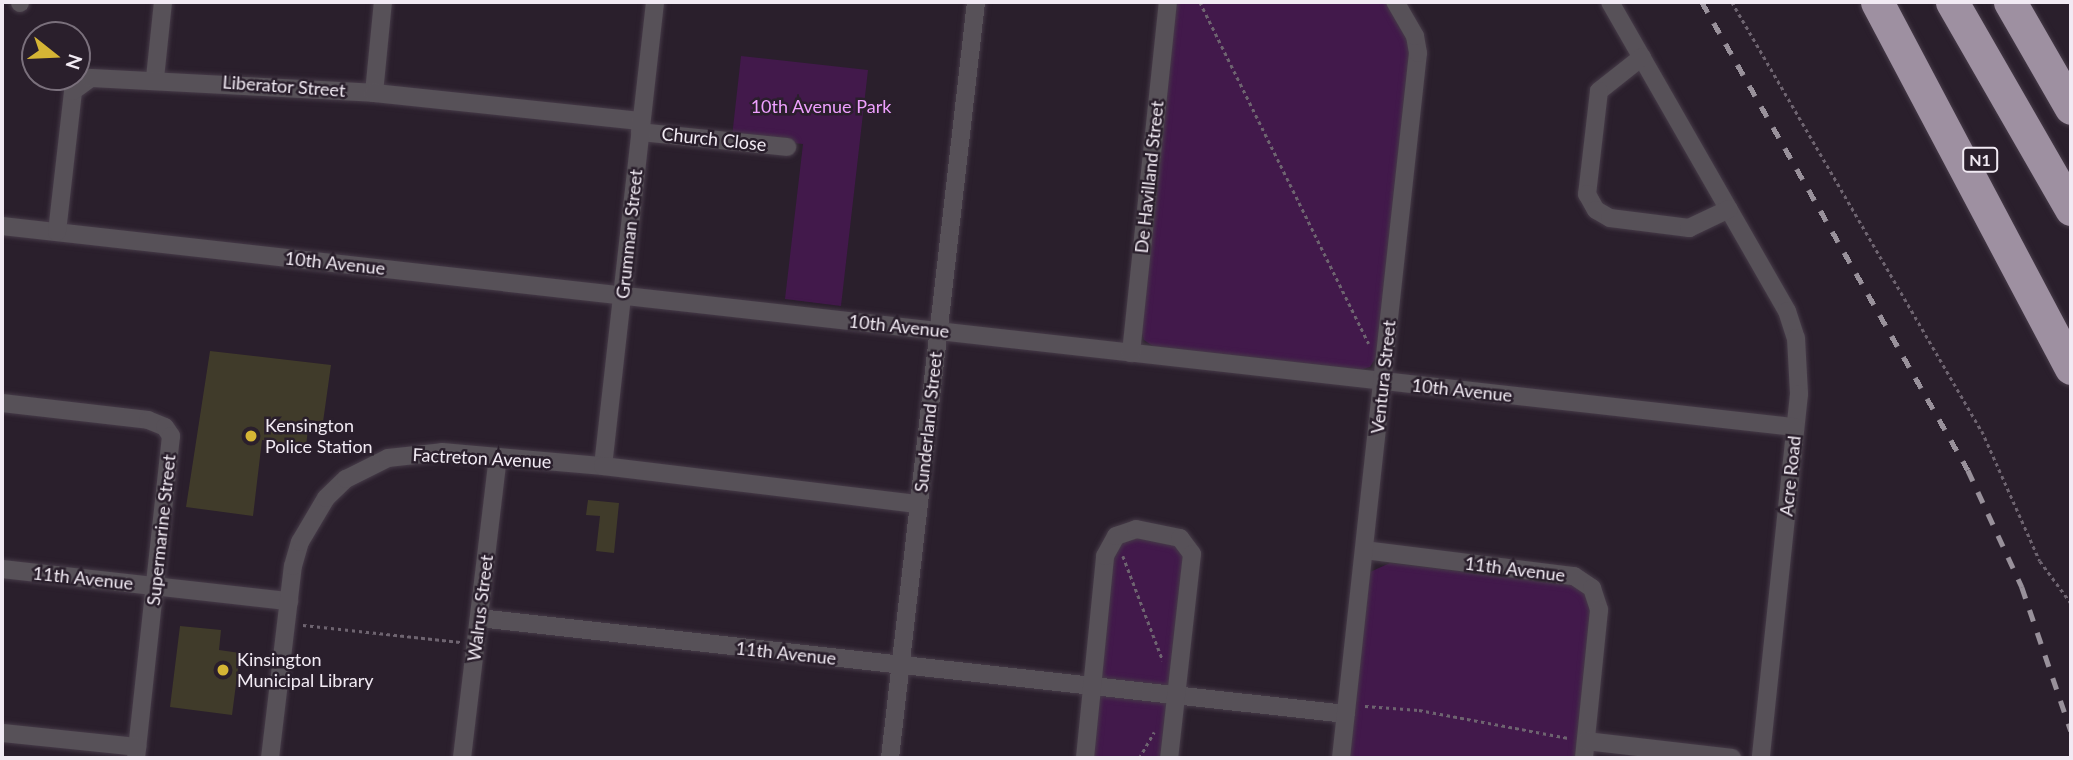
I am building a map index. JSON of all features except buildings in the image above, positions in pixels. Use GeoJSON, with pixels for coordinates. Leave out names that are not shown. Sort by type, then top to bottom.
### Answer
{"type":"FeatureCollection","features":[{"type":"Feature","properties":{"kind":"highway"},"geometry":{"type":"LineString","coordinates":[[1877,2],[2071,368]]}},
{"type":"Feature","properties":{"kind":"highway","name":"N1"},"geometry":{"type":"LineString","coordinates":[[1890,2],[2071,318]]}},
{"type":"Feature","properties":{"kind":"highway"},"geometry":{"type":"LineString","coordinates":[[1952,2],[2071,209]]}},
{"type":"Feature","properties":{"kind":"highway"},"geometry":{"type":"LineString","coordinates":[[2010,2],[2071,108]]}},
{"type":"Feature","properties":{"kind":"street"},"geometry":{"type":"LineString","coordinates":[[155,78],[163,2]]}},
{"type":"Feature","properties":{"kind":"street"},"geometry":{"type":"LineString","coordinates":[[374,93],[383,2]]}},
{"type":"Feature","properties":{"kind":"street","name":"Grumman Street"},"geometry":{"type":"LineString","coordinates":[[603,466],[655,2]]}},
{"type":"Feature","properties":{"kind":"street","name":"Sunderland Street"},"geometry":{"type":"LineString","coordinates":[[891,758],[976,2]]}},
{"type":"Feature","properties":{"kind":"street","name":"De Havilland Street"},"geometry":{"type":"LineString","coordinates":[[1131,353],[1168,2]]}},
{"type":"Feature","properties":{"kind":"street","name":"Ventura Street"},"geometry":{"type":"LineString","coordinates":[[1341,758],[1418,53],[1415,36],[1395,2]]}},
{"type":"Feature","properties":{"kind":"street","name":"Acre Road"},"geometry":{"type":"LineString","coordinates":[[1610,2],[1730,209],[1794,332],[1800,364],[1762,758]]}},
{"type":"Feature","properties":{"kind":"street"},"geometry":{"type":"LineString","coordinates":[[1642,57],[1599,91],[1587,194],[1595,210],[1609,218],[1689,228],[1730,209]]}},
{"type":"Feature","properties":{"kind":"street","name":"Liberator Street"},"geometry":{"type":"LineString","coordinates":[[57,232],[73,91],[91,78],[155,78],[374,93],[641,126]]}},
{"type":"Feature","properties":{"kind":"street","name":"Church Close"},"geometry":{"type":"LineString","coordinates":[[641,126],[788,147]]}},
{"type":"Feature","properties":{"kind":"street","name":"10th Avenue"},"geometry":{"type":"LineString","coordinates":[[2,226],[1131,353],[1383,374],[1795,427]]}},
{"type":"Feature","properties":{"kind":"street","name":"Supermarine Street"},"geometry":{"type":"LineString","coordinates":[[2,402],[148,420],[165,427],[170,442],[136,753]]}},
{"type":"Feature","properties":{"kind":"street","name":"Factreton Avenue"},"geometry":{"type":"LineString","coordinates":[[270,758],[289,601],[300,542],[326,498],[346,479],[388,458],[415,452],[603,466],[919,504]]}},
{"type":"Feature","properties":{"kind":"street","name":"Walrus Street"},"geometry":{"type":"LineString","coordinates":[[462,758],[498,457]]}},
{"type":"Feature","properties":{"kind":"street"},"geometry":{"type":"LineString","coordinates":[[1085,758],[1105,556],[1116,536],[1136,528],[1167,532],[1180,538],[1192,554],[1169,758]]}},
{"type":"Feature","properties":{"kind":"street","name":"11th Avenue"},"geometry":{"type":"LineString","coordinates":[[1364,550],[1574,576],[1587,582],[1596,593],[1600,610],[1585,749]]}},
{"type":"Feature","properties":{"kind":"street","name":"11th Avenue"},"geometry":{"type":"LineString","coordinates":[[2,569],[289,601]]}},
{"type":"Feature","properties":{"kind":"street","name":"11th Avenue"},"geometry":{"type":"LineString","coordinates":[[479,618],[1346,714]]}},
{"type":"Feature","properties":{"kind":"street"},"geometry":{"type":"LineString","coordinates":[[2,733],[136,753]]}},
{"type":"Feature","properties":{"kind":"street"},"geometry":{"type":"LineString","coordinates":[[1585,749],[1732,758]]}},
{"type":"Feature","properties":{"kind":"path"},"geometry":{"type":"LineString","coordinates":[[1200,2],[1383,374]]}},
{"type":"Feature","properties":{"kind":"path"},"geometry":{"type":"LineString","coordinates":[[1732,2],[1982,431],[2040,561],[2071,603]]}},
{"type":"Feature","properties":{"kind":"path"},"geometry":{"type":"LineString","coordinates":[[1116,536],[1176,697]]}},
{"type":"Feature","properties":{"kind":"path"},"geometry":{"type":"LineString","coordinates":[[286,623],[475,644]]}},
{"type":"Feature","properties":{"kind":"path"},"geometry":{"type":"LineString","coordinates":[[1346,714],[1378,704],[1585,749]]}},
{"type":"Feature","properties":{"kind":"path"},"geometry":{"type":"LineString","coordinates":[[1139,758],[1157,728]]}},
{"type":"Feature","properties":{"kind":"green space"},"geometry":{"type":"Polygon","coordinates":[[[1175,2],[1387,2],[1411,48],[1378,354],[1370,367],[1356,371],[1157,349],[1144,340],[1139,324],[1175,2]]]}},
{"type":"Feature","properties":{"kind":"green space","name":"10th Avenue Park"},"geometry":{"type":"Polygon","coordinates":[[[741,56],[868,70],[841,306],[785,299],[803,144],[732,137],[741,56]]]}},
{"type":"Feature","properties":{"kind":"green space"},"geometry":{"type":"Polygon","coordinates":[[[1150,529],[1192,554],[1169,758],[1085,758],[1107,548],[1150,529]]]}},
{"type":"Feature","properties":{"kind":"green space"},"geometry":{"type":"Polygon","coordinates":[[[1390,563],[1582,586],[1592,607],[1575,758],[1347,758],[1370,572],[1390,563]]]}},
{"type":"Feature","properties":{"kind":"railway"},"geometry":{"type":"LineString","coordinates":[[1702,2],[1968,470],[2022,587],[2071,731]]}},
{"type":"Feature","properties":{"kind":"place","name":"Kensington Police Station"},"geometry":{"type":"Point","coordinates":[251,436]}},
{"type":"Feature","properties":{"kind":"place","name":"Kinsington Municipal Library"},"geometry":{"type":"Point","coordinates":[223,670]}}]}
